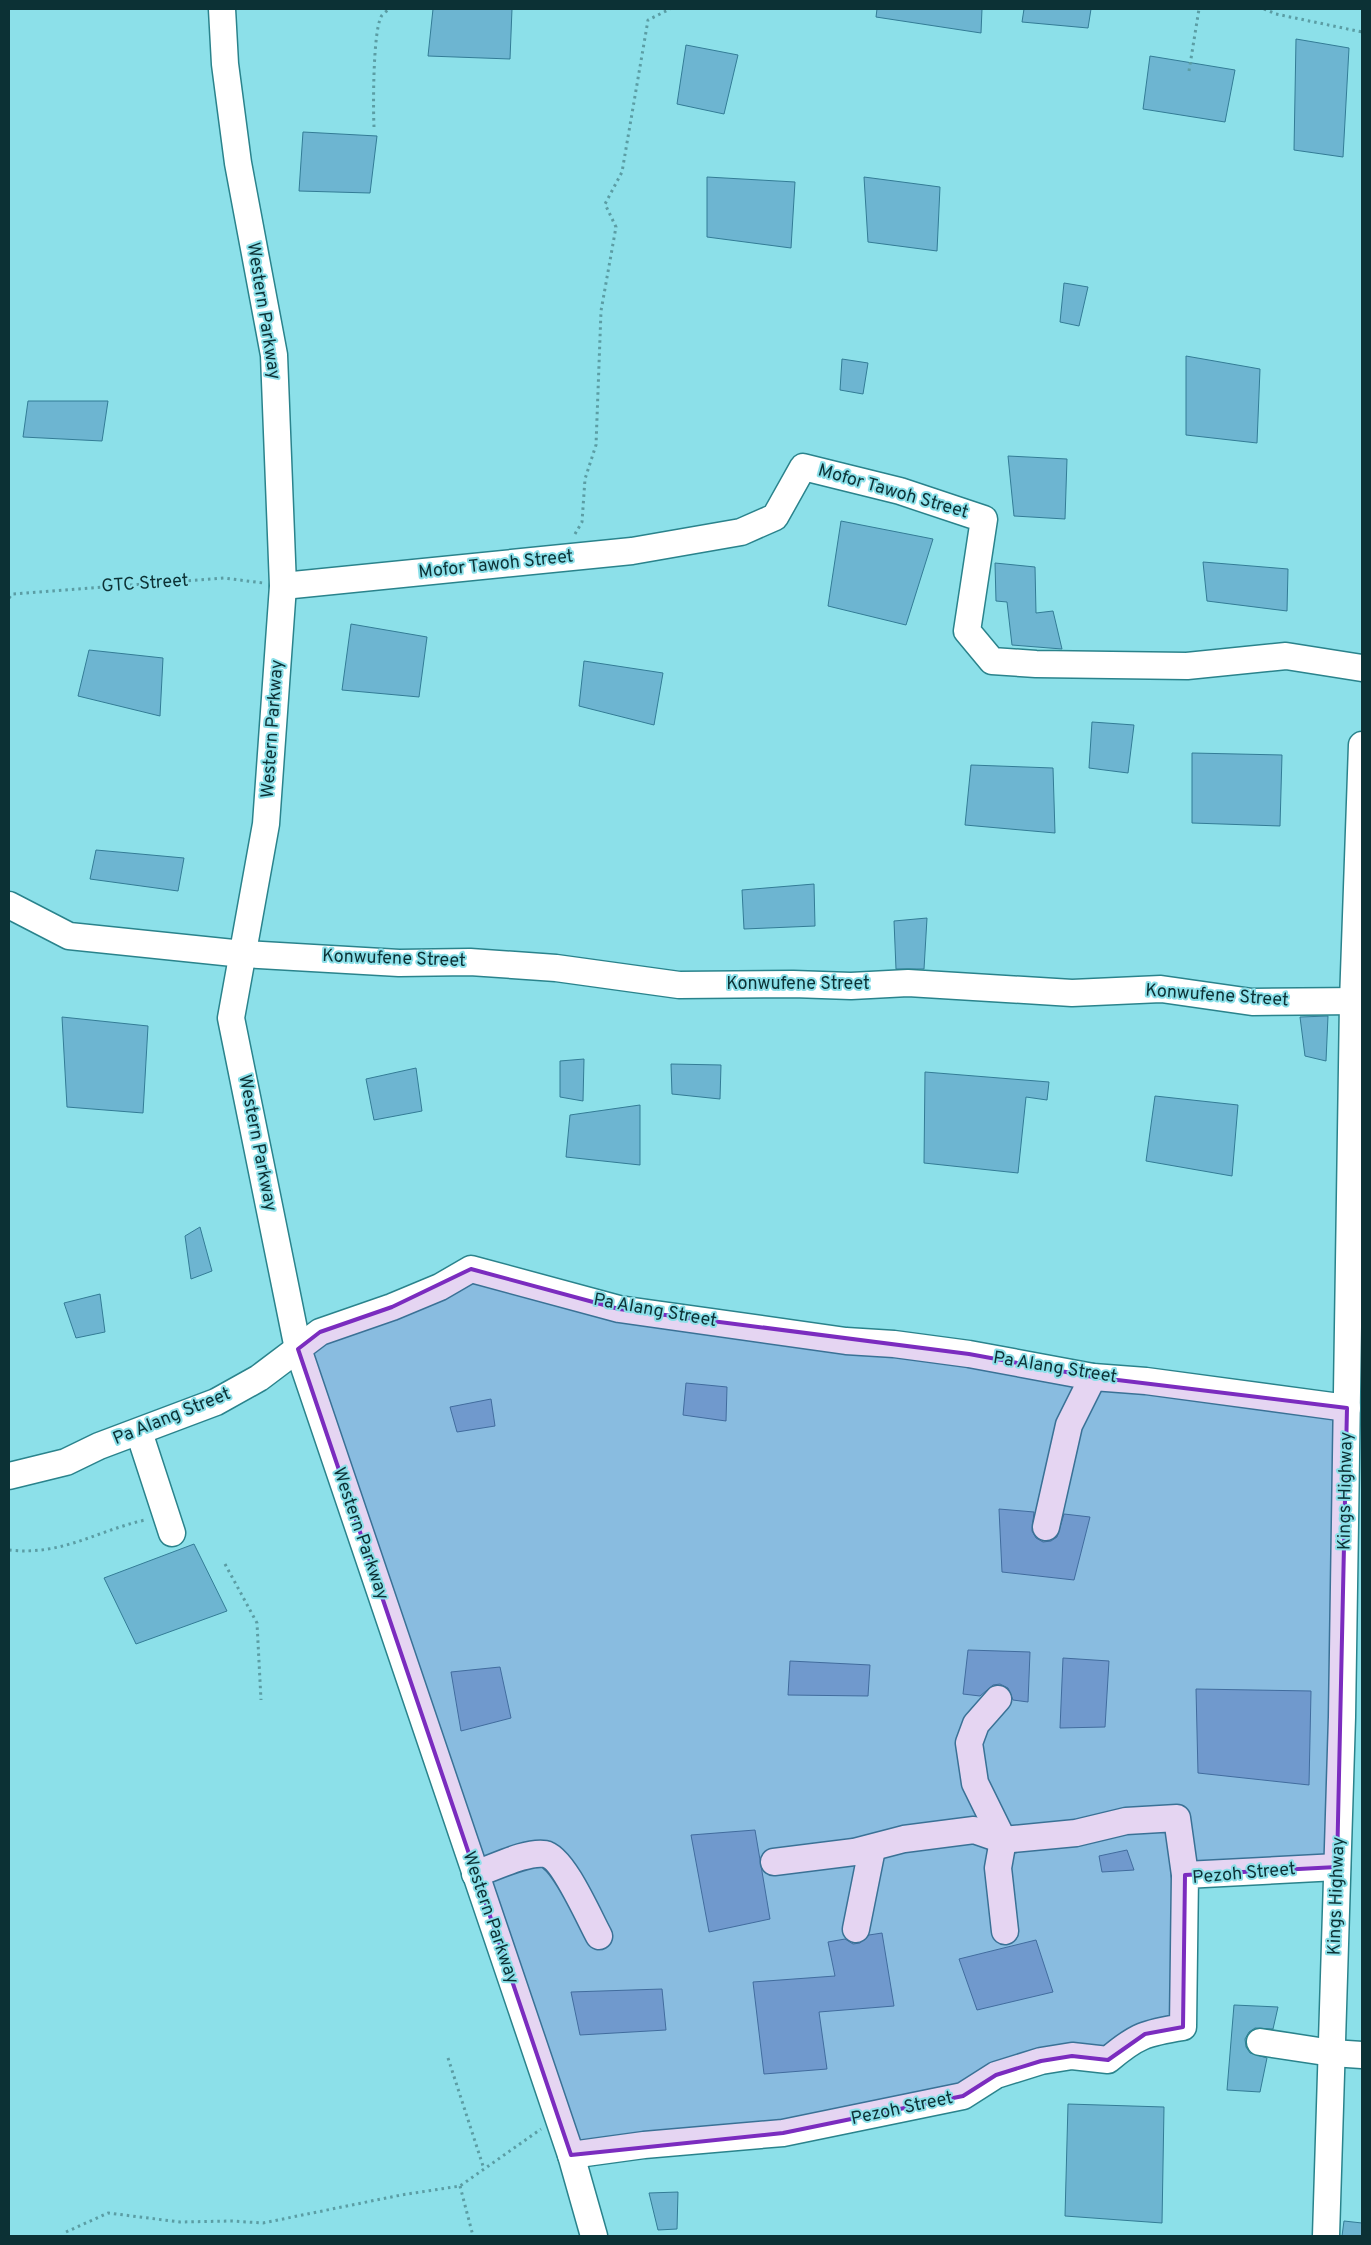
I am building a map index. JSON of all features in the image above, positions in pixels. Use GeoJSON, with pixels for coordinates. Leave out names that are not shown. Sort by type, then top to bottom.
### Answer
{"type":"FeatureCollection","features":[{"type":"Feature","properties":{"kind":"street","name":"Western Parkway"},"geometry":{"type":"LineString","coordinates":[[222,9],[225,64],[238,163],[274,355],[283,586],[266,824],[231,1018],[298,1349],[558,2118],[594,2236]]}},
{"type":"Feature","properties":{"kind":"street","name":"Mofor Tawoh Street"},"geometry":{"type":"LineString","coordinates":[[283,586],[632,551],[741,532],[775,517],[803,467],[900,491],[984,519],[967,631],[992,661],[1036,664],[1187,666],[1286,656],[1362,668]]}},
{"type":"Feature","properties":{"kind":"street","name":"Kings Highway"},"geometry":{"type":"LineString","coordinates":[[1326,2236],[1338,1867],[1362,745]]}},
{"type":"Feature","properties":{"kind":"street"},"geometry":{"type":"LineString","coordinates":[[9,905],[69,936],[243,954]]}},
{"type":"Feature","properties":{"kind":"street","name":"Konwufene Street"},"geometry":{"type":"LineString","coordinates":[[243,954],[400,963],[470,962],[566,969],[679,985],[793,984],[851,986],[908,983],[1072,993],[1161,988],[1252,1002],[1358,1002]]}},
{"type":"Feature","properties":{"kind":"street","name":"Pa Alang Street"},"geometry":{"type":"LineString","coordinates":[[9,1476],[66,1462],[99,1446],[216,1402],[259,1378],[320,1332],[392,1307],[440,1287],[472,1269],[619,1309],[846,1342],[894,1344],[960,1353],[1093,1377],[1146,1381],[1347,1408]]}},
{"type":"Feature","properties":{"kind":"street"},"geometry":{"type":"LineString","coordinates":[[1046,1527],[1069,1425],[1093,1377]]}},
{"type":"Feature","properties":{"kind":"street"},"geometry":{"type":"LineString","coordinates":[[139,1432],[169,1523]]}},
{"type":"Feature","properties":{"kind":"street"},"geometry":{"type":"LineString","coordinates":[[998,1699],[976,1724],[969,1743],[975,1783],[1003,1840],[998,1868],[1006,1931]]}},
{"type":"Feature","properties":{"kind":"street"},"geometry":{"type":"LineString","coordinates":[[774,1862],[872,1849],[904,1839],[974,1830],[1003,1840],[1076,1833],[1126,1821],[1177,1818],[1185,1875]]}},
{"type":"Feature","properties":{"kind":"street"},"geometry":{"type":"LineString","coordinates":[[856,1929],[872,1849]]}},
{"type":"Feature","properties":{"kind":"street"},"geometry":{"type":"LineString","coordinates":[[476,1874],[529,1856],[546,1854],[551,1856],[563,1869],[599,1936]]}},
{"type":"Feature","properties":{"kind":"street","name":"Pezoh Street"},"geometry":{"type":"LineString","coordinates":[[570,2155],[644,2145],[784,2133],[963,2096],[996,2075],[1041,2061],[1072,2056],[1108,2060],[1123,2047],[1145,2034],[1184,2027],[1185,1875],[1338,1867]]}},
{"type":"Feature","properties":{"kind":"street"},"geometry":{"type":"LineString","coordinates":[[1260,2042],[1332,2053],[1362,2055]]}},
{"type":"Feature","properties":{"kind":"path"},"geometry":{"type":"LineString","coordinates":[[374,127],[372,104],[376,49],[381,18],[389,9]]}},
{"type":"Feature","properties":{"kind":"path"},"geometry":{"type":"LineString","coordinates":[[573,537],[582,522],[585,479],[596,445],[601,311],[616,227],[605,204],[622,172],[648,20],[670,9]]}},
{"type":"Feature","properties":{"kind":"path"},"geometry":{"type":"LineString","coordinates":[[1189,71],[1199,9]]}},
{"type":"Feature","properties":{"kind":"path"},"geometry":{"type":"LineString","coordinates":[[1264,9],[1276,14],[1362,32]]}},
{"type":"Feature","properties":{"kind":"path","name":"GTC Street"},"geometry":{"type":"LineString","coordinates":[[9,598],[12,594],[224,578],[283,586]]}},
{"type":"Feature","properties":{"kind":"path"},"geometry":{"type":"LineString","coordinates":[[9,1550],[50,1550],[73,1545],[108,1530],[169,1523]]}},
{"type":"Feature","properties":{"kind":"path"},"geometry":{"type":"LineString","coordinates":[[225,1564],[257,1623],[261,1700]]}},
{"type":"Feature","properties":{"kind":"path"},"geometry":{"type":"LineString","coordinates":[[448,2058],[484,2169]]}},
{"type":"Feature","properties":{"kind":"path"},"geometry":{"type":"LineString","coordinates":[[66,2232],[108,2213],[180,2222],[232,2221],[263,2223],[392,2196],[460,2186],[558,2118]]}},
{"type":"Feature","properties":{"kind":"path"},"geometry":{"type":"LineString","coordinates":[[460,2186],[473,2236]]}},
{"type":"Feature","properties":{"kind":"highlighted area"},"geometry":{"type":"Polygon","coordinates":[[[471,1269],[619,1309],[969,1354],[1093,1377],[1347,1408],[1337,1867],[1185,1875],[1183,2027],[1145,2034],[1108,2060],[1072,2056],[1041,2061],[996,2075],[963,2096],[783,2133],[571,2155],[298,1349],[320,1332],[392,1307],[471,1269]]]}},
{"type":"Feature","properties":{"kind":"building"},"geometry":{"type":"Polygon","coordinates":[[[433,9],[512,9],[510,59],[428,56],[433,9]]]}},
{"type":"Feature","properties":{"kind":"building"},"geometry":{"type":"Polygon","coordinates":[[[877,9],[982,9],[981,33],[876,17],[877,9]]]}},
{"type":"Feature","properties":{"kind":"building"},"geometry":{"type":"Polygon","coordinates":[[[1024,9],[1091,9],[1088,28],[1022,22],[1024,9]]]}},
{"type":"Feature","properties":{"kind":"building"},"geometry":{"type":"Polygon","coordinates":[[[1296,39],[1349,48],[1343,157],[1294,150],[1296,39]]]}},
{"type":"Feature","properties":{"kind":"building"},"geometry":{"type":"Polygon","coordinates":[[[686,45],[738,55],[724,114],[677,104],[686,45]]]}},
{"type":"Feature","properties":{"kind":"building"},"geometry":{"type":"Polygon","coordinates":[[[1150,56],[1235,70],[1225,122],[1143,109],[1150,56]]]}},
{"type":"Feature","properties":{"kind":"building"},"geometry":{"type":"Polygon","coordinates":[[[303,132],[377,136],[370,193],[299,191],[303,132]]]}},
{"type":"Feature","properties":{"kind":"building"},"geometry":{"type":"Polygon","coordinates":[[[707,177],[795,182],[791,248],[707,237],[707,177]]]}},
{"type":"Feature","properties":{"kind":"building"},"geometry":{"type":"Polygon","coordinates":[[[864,177],[940,187],[937,251],[868,242],[864,177]]]}},
{"type":"Feature","properties":{"kind":"building"},"geometry":{"type":"Polygon","coordinates":[[[1064,283],[1088,287],[1079,326],[1060,322],[1064,283]]]}},
{"type":"Feature","properties":{"kind":"building"},"geometry":{"type":"Polygon","coordinates":[[[1186,356],[1260,369],[1257,443],[1186,435],[1186,356]]]}},
{"type":"Feature","properties":{"kind":"building"},"geometry":{"type":"Polygon","coordinates":[[[842,359],[868,363],[863,394],[840,390],[842,359]]]}},
{"type":"Feature","properties":{"kind":"building"},"geometry":{"type":"Polygon","coordinates":[[[28,401],[108,401],[102,441],[23,437],[28,401]]]}},
{"type":"Feature","properties":{"kind":"building"},"geometry":{"type":"Polygon","coordinates":[[[1008,456],[1067,459],[1065,519],[1014,516],[1008,456]]]}},
{"type":"Feature","properties":{"kind":"building"},"geometry":{"type":"Polygon","coordinates":[[[841,521],[933,539],[906,625],[828,606],[841,521]]]}},
{"type":"Feature","properties":{"kind":"building"},"geometry":{"type":"Polygon","coordinates":[[[1203,562],[1288,569],[1287,611],[1207,601],[1203,562]]]}},
{"type":"Feature","properties":{"kind":"building"},"geometry":{"type":"Polygon","coordinates":[[[995,563],[1035,567],[1036,613],[1053,611],[1062,649],[1012,645],[1007,602],[996,601],[995,563]]]}},
{"type":"Feature","properties":{"kind":"building"},"geometry":{"type":"Polygon","coordinates":[[[351,624],[427,637],[419,697],[342,690],[351,624]]]}},
{"type":"Feature","properties":{"kind":"building"},"geometry":{"type":"Polygon","coordinates":[[[89,650],[163,658],[160,716],[78,696],[89,650]]]}},
{"type":"Feature","properties":{"kind":"building"},"geometry":{"type":"Polygon","coordinates":[[[584,661],[663,673],[654,725],[579,706],[584,661]]]}},
{"type":"Feature","properties":{"kind":"building"},"geometry":{"type":"Polygon","coordinates":[[[1092,722],[1134,725],[1128,773],[1089,768],[1092,722]]]}},
{"type":"Feature","properties":{"kind":"building"},"geometry":{"type":"Polygon","coordinates":[[[1192,753],[1282,755],[1280,826],[1192,823],[1192,753]]]}},
{"type":"Feature","properties":{"kind":"building"},"geometry":{"type":"Polygon","coordinates":[[[971,765],[1053,768],[1055,833],[965,825],[971,765]]]}},
{"type":"Feature","properties":{"kind":"building"},"geometry":{"type":"Polygon","coordinates":[[[96,850],[184,858],[178,891],[90,879],[96,850]]]}},
{"type":"Feature","properties":{"kind":"building"},"geometry":{"type":"Polygon","coordinates":[[[814,884],[815,926],[744,929],[742,890],[814,884]]]}},
{"type":"Feature","properties":{"kind":"building"},"geometry":{"type":"Polygon","coordinates":[[[927,918],[924,969],[896,969],[894,921],[927,918]]]}},
{"type":"Feature","properties":{"kind":"building"},"geometry":{"type":"Polygon","coordinates":[[[1328,1016],[1326,1061],[1305,1056],[1300,1017],[1328,1016]]]}},
{"type":"Feature","properties":{"kind":"building"},"geometry":{"type":"Polygon","coordinates":[[[62,1017],[148,1026],[143,1113],[67,1107],[62,1017]]]}},
{"type":"Feature","properties":{"kind":"building"},"geometry":{"type":"Polygon","coordinates":[[[584,1059],[583,1101],[560,1097],[560,1061],[584,1059]]]}},
{"type":"Feature","properties":{"kind":"building"},"geometry":{"type":"Polygon","coordinates":[[[671,1064],[721,1065],[720,1099],[672,1094],[671,1064]]]}},
{"type":"Feature","properties":{"kind":"building"},"geometry":{"type":"Polygon","coordinates":[[[416,1068],[422,1111],[374,1120],[366,1079],[416,1068]]]}},
{"type":"Feature","properties":{"kind":"building"},"geometry":{"type":"Polygon","coordinates":[[[925,1072],[1049,1082],[1047,1100],[1026,1097],[1018,1173],[924,1163],[925,1072]]]}},
{"type":"Feature","properties":{"kind":"building"},"geometry":{"type":"Polygon","coordinates":[[[1155,1096],[1238,1105],[1232,1176],[1146,1161],[1155,1096]]]}},
{"type":"Feature","properties":{"kind":"building"},"geometry":{"type":"Polygon","coordinates":[[[640,1105],[640,1165],[566,1157],[570,1115],[640,1105]]]}},
{"type":"Feature","properties":{"kind":"building"},"geometry":{"type":"Polygon","coordinates":[[[200,1227],[212,1271],[191,1279],[185,1236],[200,1227]]]}},
{"type":"Feature","properties":{"kind":"building"},"geometry":{"type":"Polygon","coordinates":[[[100,1294],[105,1332],[76,1338],[64,1303],[100,1294]]]}},
{"type":"Feature","properties":{"kind":"building"},"geometry":{"type":"Polygon","coordinates":[[[686,1383],[727,1387],[726,1421],[683,1415],[686,1383]]]}},
{"type":"Feature","properties":{"kind":"building"},"geometry":{"type":"Polygon","coordinates":[[[491,1399],[495,1426],[457,1432],[450,1407],[491,1399]]]}},
{"type":"Feature","properties":{"kind":"building"},"geometry":{"type":"Polygon","coordinates":[[[999,1509],[1034,1512],[1032,1531],[1036,1538],[1043,1542],[1051,1541],[1057,1537],[1064,1514],[1090,1517],[1074,1580],[1002,1572],[999,1509]]]}},
{"type":"Feature","properties":{"kind":"building"},"geometry":{"type":"Polygon","coordinates":[[[194,1544],[227,1611],[136,1644],[104,1578],[194,1544]]]}},
{"type":"Feature","properties":{"kind":"building"},"geometry":{"type":"Polygon","coordinates":[[[968,1650],[1030,1652],[1028,1702],[1013,1700],[1008,1688],[1000,1684],[993,1685],[980,1696],[963,1694],[968,1650]]]}},
{"type":"Feature","properties":{"kind":"building"},"geometry":{"type":"Polygon","coordinates":[[[1063,1658],[1109,1661],[1105,1727],[1060,1728],[1063,1658]]]}},
{"type":"Feature","properties":{"kind":"building"},"geometry":{"type":"Polygon","coordinates":[[[790,1661],[870,1665],[868,1696],[788,1695],[790,1661]]]}},
{"type":"Feature","properties":{"kind":"building"},"geometry":{"type":"Polygon","coordinates":[[[500,1667],[511,1718],[461,1731],[451,1672],[500,1667]]]}},
{"type":"Feature","properties":{"kind":"building"},"geometry":{"type":"Polygon","coordinates":[[[1196,1689],[1311,1691],[1309,1785],[1198,1773],[1196,1689]]]}},
{"type":"Feature","properties":{"kind":"building"},"geometry":{"type":"Polygon","coordinates":[[[755,1830],[770,1919],[709,1932],[691,1835],[755,1830]]]}},
{"type":"Feature","properties":{"kind":"building"},"geometry":{"type":"Polygon","coordinates":[[[1127,1850],[1134,1870],[1102,1872],[1099,1856],[1127,1850]]]}},
{"type":"Feature","properties":{"kind":"building"},"geometry":{"type":"Polygon","coordinates":[[[882,1933],[894,2006],[819,2012],[827,2069],[764,2074],[753,1982],[835,1976],[828,1942],[845,1939],[853,1944],[860,1943],[869,1935],[882,1933]]]}},
{"type":"Feature","properties":{"kind":"building"},"geometry":{"type":"Polygon","coordinates":[[[1036,1940],[1053,1992],[977,2010],[959,1959],[1036,1940]]]}},
{"type":"Feature","properties":{"kind":"building"},"geometry":{"type":"Polygon","coordinates":[[[662,1989],[666,2030],[580,2035],[571,1992],[662,1989]]]}},
{"type":"Feature","properties":{"kind":"building"},"geometry":{"type":"Polygon","coordinates":[[[1234,2005],[1278,2007],[1273,2029],[1255,2028],[1249,2032],[1245,2039],[1246,2047],[1250,2053],[1267,2058],[1260,2092],[1227,2090],[1234,2005]]]}},
{"type":"Feature","properties":{"kind":"building"},"geometry":{"type":"Polygon","coordinates":[[[1068,2104],[1164,2107],[1162,2223],[1065,2216],[1068,2104]]]}},
{"type":"Feature","properties":{"kind":"building"},"geometry":{"type":"Polygon","coordinates":[[[678,2192],[677,2229],[658,2230],[649,2193],[678,2192]]]}},
{"type":"Feature","properties":{"kind":"building"},"geometry":{"type":"Polygon","coordinates":[[[1344,2221],[1362,2223],[1362,2236],[1342,2236],[1344,2221]]]}}]}
